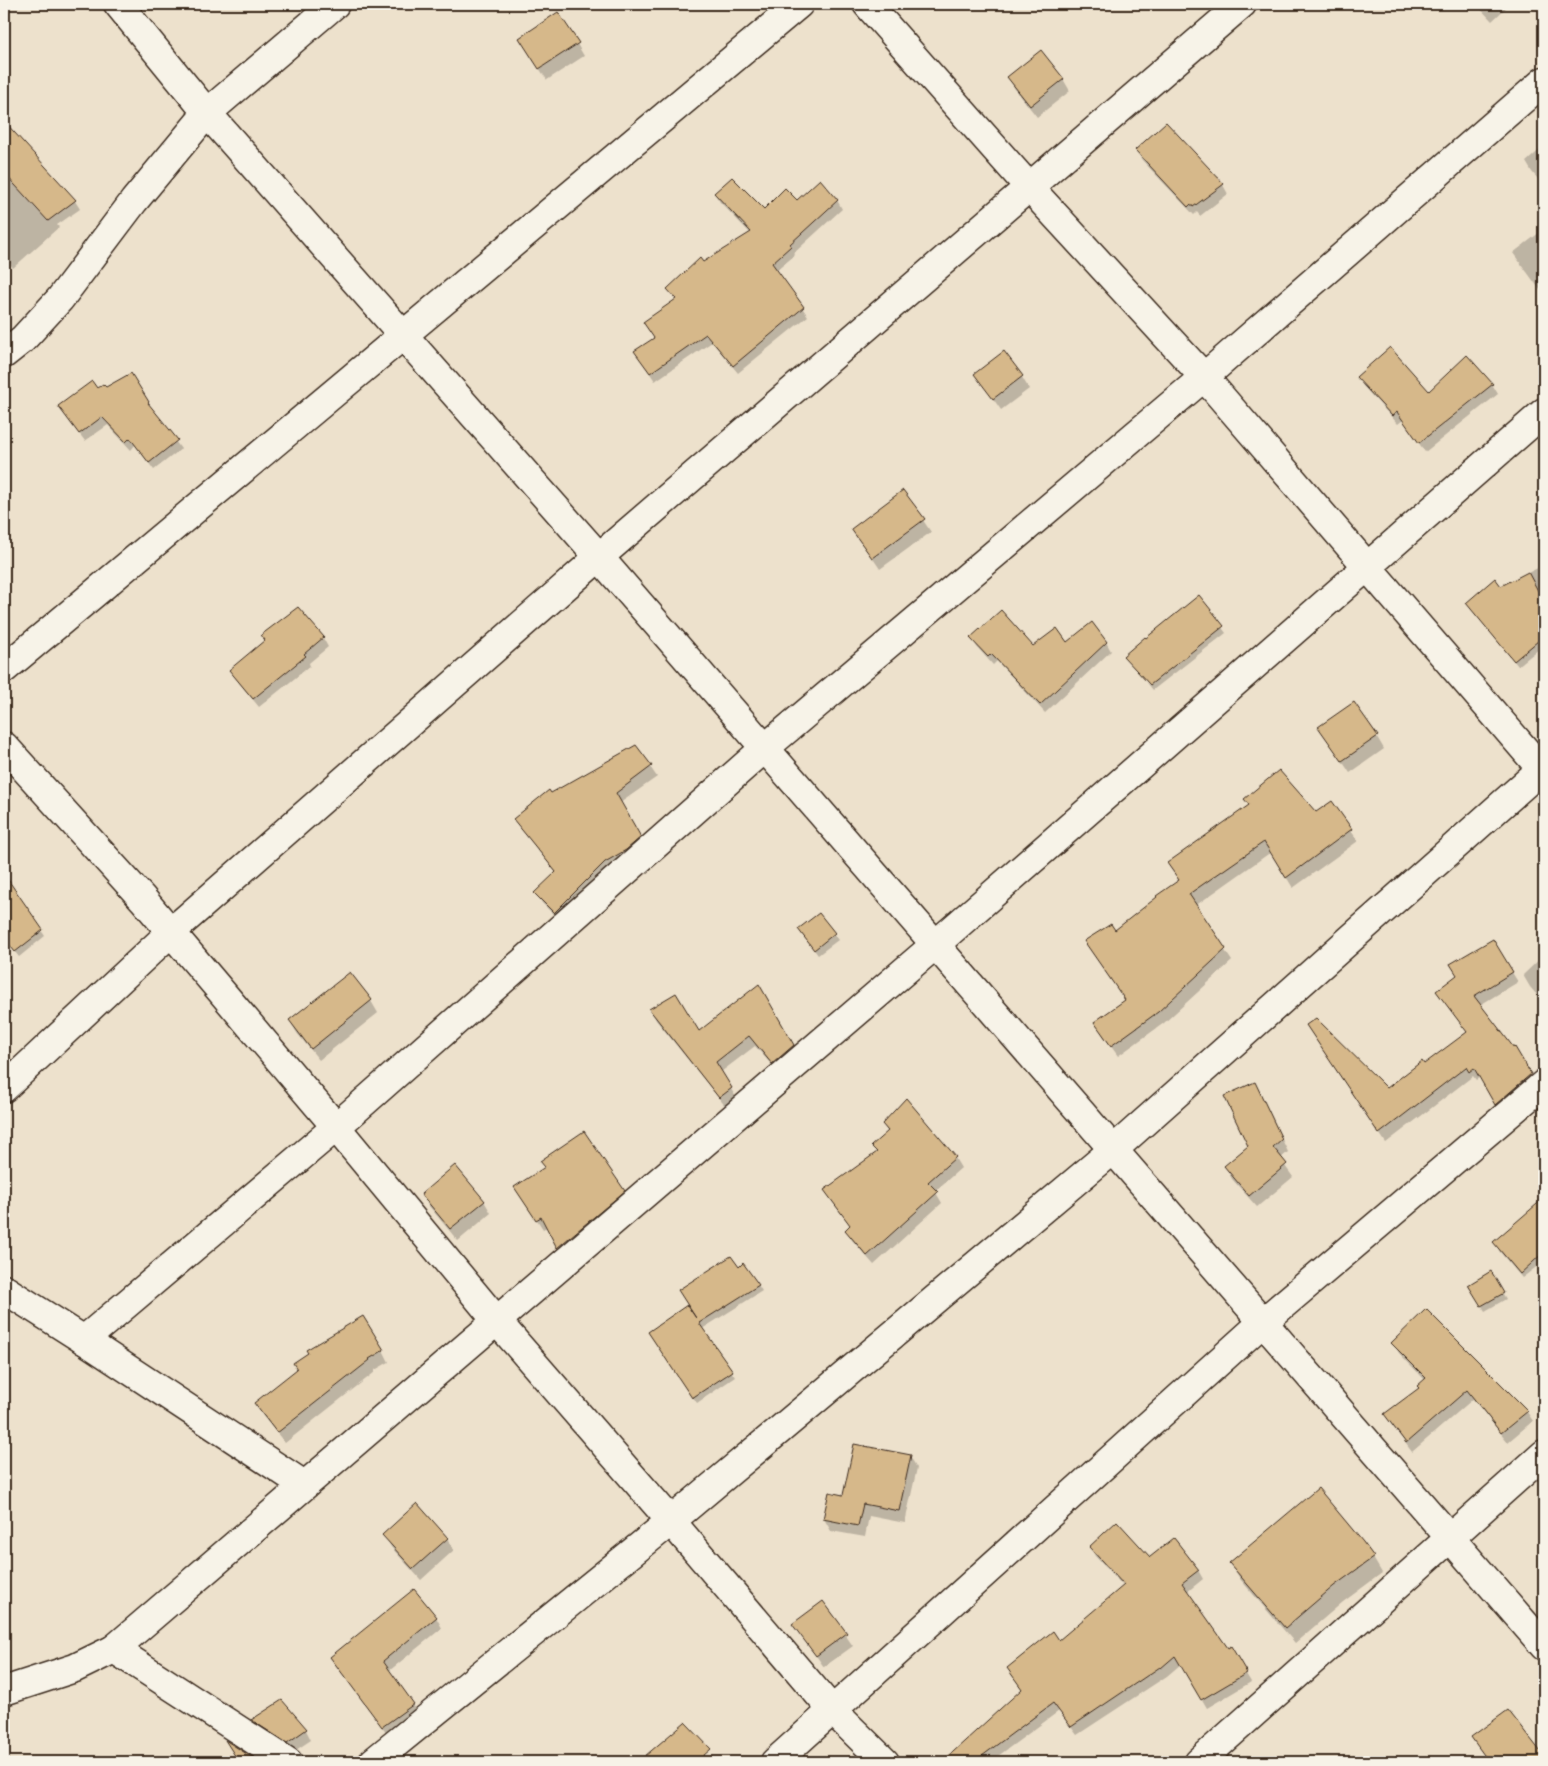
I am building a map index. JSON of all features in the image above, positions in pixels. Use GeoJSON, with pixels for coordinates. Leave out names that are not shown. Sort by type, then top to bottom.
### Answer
{"type":"FeatureCollection","features":[{"type":"Feature","properties":{"kind":"street"},"geometry":{"type":"LineString","coordinates":[[118,4],[207,113],[599,557],[1544,1646]]}},
{"type":"Feature","properties":{"kind":"street"},"geometry":{"type":"LineString","coordinates":[[4,354],[23,339],[60,298],[134,200],[207,113],[335,4]]}},
{"type":"Feature","properties":{"kind":"street"},"geometry":{"type":"LineString","coordinates":[[4,669],[798,4]]}},
{"type":"Feature","properties":{"kind":"street"},"geometry":{"type":"LineString","coordinates":[[373,1762],[671,1520],[1114,1150],[1544,769],[1368,568],[1204,376],[1029,187],[867,4]]}},
{"type":"Feature","properties":{"kind":"street"},"geometry":{"type":"LineString","coordinates":[[4,1088],[171,932],[599,557],[1242,4]]}},
{"type":"Feature","properties":{"kind":"street"},"geometry":{"type":"LineString","coordinates":[[84,1340],[336,1127],[765,748],[1204,376],[1544,81]]}},
{"type":"Feature","properties":{"kind":"street"},"geometry":{"type":"LineString","coordinates":[[4,1691],[75,1668],[114,1649],[936,944],[1368,568],[1544,412]]}},
{"type":"Feature","properties":{"kind":"street"},"geometry":{"type":"LineString","coordinates":[[4,746],[137,892],[496,1320],[671,1520],[832,1710],[885,1762]]}},
{"type":"Feature","properties":{"kind":"street"},"geometry":{"type":"LineString","coordinates":[[775,1762],[1262,1322],[1544,1084]]}},
{"type":"Feature","properties":{"kind":"street"},"geometry":{"type":"LineString","coordinates":[[4,1289],[304,1485]]}},
{"type":"Feature","properties":{"kind":"street"},"geometry":{"type":"LineString","coordinates":[[1199,1762],[1544,1454]]}},
{"type":"Feature","properties":{"kind":"street"},"geometry":{"type":"LineString","coordinates":[[114,1649],[288,1762]]}},
{"type":"Feature","properties":{"kind":"building"},"geometry":{"type":"Polygon","coordinates":[[[558,12],[579,43],[539,69],[519,38],[558,12]]]}},
{"type":"Feature","properties":{"kind":"building"},"geometry":{"type":"Polygon","coordinates":[[[1041,50],[1064,79],[1030,106],[1007,77],[1041,50]]]}},
{"type":"Feature","properties":{"kind":"building"},"geometry":{"type":"Polygon","coordinates":[[[4,121],[76,200],[48,221],[4,173],[4,121]]]}},
{"type":"Feature","properties":{"kind":"building"},"geometry":{"type":"Polygon","coordinates":[[[1166,122],[1224,184],[1193,207],[1191,204],[1188,207],[1135,150],[1166,122]]]}},
{"type":"Feature","properties":{"kind":"building"},"geometry":{"type":"Polygon","coordinates":[[[732,177],[764,209],[785,188],[797,200],[820,179],[838,200],[772,263],[804,307],[733,366],[706,334],[650,373],[634,351],[654,338],[643,322],[676,299],[667,289],[700,258],[703,262],[751,232],[714,193],[732,177]]]}},
{"type":"Feature","properties":{"kind":"building"},"geometry":{"type":"Polygon","coordinates":[[[1390,347],[1429,391],[1467,355],[1493,384],[1419,443],[1397,412],[1392,416],[1356,377],[1390,347]]]}},
{"type":"Feature","properties":{"kind":"building"},"geometry":{"type":"Polygon","coordinates":[[[1004,351],[1023,376],[993,399],[974,374],[1004,351]]]}},
{"type":"Feature","properties":{"kind":"building"},"geometry":{"type":"Polygon","coordinates":[[[131,373],[148,403],[178,440],[149,463],[130,438],[126,442],[102,417],[79,434],[58,406],[92,381],[97,388],[103,384],[106,387],[131,373]]]}},
{"type":"Feature","properties":{"kind":"building"},"geometry":{"type":"Polygon","coordinates":[[[903,490],[925,519],[872,558],[851,529],[903,490]]]}},
{"type":"Feature","properties":{"kind":"building"},"geometry":{"type":"Polygon","coordinates":[[[1528,572],[1544,602],[1544,636],[1514,661],[1466,603],[1495,578],[1501,586],[1528,572]]]}},
{"type":"Feature","properties":{"kind":"building"},"geometry":{"type":"Polygon","coordinates":[[[1199,595],[1224,626],[1150,685],[1123,656],[1199,595]]]}},
{"type":"Feature","properties":{"kind":"building"},"geometry":{"type":"Polygon","coordinates":[[[298,607],[324,637],[304,654],[306,656],[253,699],[229,670],[265,640],[261,635],[298,607]]]}},
{"type":"Feature","properties":{"kind":"building"},"geometry":{"type":"Polygon","coordinates":[[[1001,610],[1033,646],[1057,628],[1067,642],[1092,622],[1107,642],[1040,705],[991,654],[988,657],[970,638],[1001,610]]]}},
{"type":"Feature","properties":{"kind":"building"},"geometry":{"type":"Polygon","coordinates":[[[1354,702],[1378,736],[1342,761],[1318,727],[1354,702]]]}},
{"type":"Feature","properties":{"kind":"building"},"geometry":{"type":"Polygon","coordinates":[[[636,745],[652,766],[616,793],[641,837],[626,850],[605,862],[554,913],[534,893],[556,872],[513,819],[549,790],[551,793],[636,745]]]}},
{"type":"Feature","properties":{"kind":"building"},"geometry":{"type":"Polygon","coordinates":[[[1279,770],[1316,812],[1332,801],[1352,829],[1286,878],[1264,842],[1189,894],[1226,949],[1158,1012],[1111,1046],[1094,1022],[1125,1000],[1084,941],[1111,924],[1115,930],[1156,896],[1179,880],[1167,863],[1249,805],[1244,799],[1279,770]]]}},
{"type":"Feature","properties":{"kind":"building"},"geometry":{"type":"Polygon","coordinates":[[[4,874],[43,930],[15,952],[4,938],[4,874]]]}},
{"type":"Feature","properties":{"kind":"building"},"geometry":{"type":"Polygon","coordinates":[[[819,913],[835,933],[814,950],[798,929],[819,913]]]}},
{"type":"Feature","properties":{"kind":"building"},"geometry":{"type":"Polygon","coordinates":[[[1493,939],[1513,972],[1474,996],[1515,1047],[1531,1074],[1495,1105],[1474,1068],[1469,1072],[1466,1067],[1379,1134],[1306,1025],[1316,1018],[1387,1088],[1422,1061],[1424,1064],[1467,1032],[1436,991],[1457,975],[1450,964],[1493,939]]]}},
{"type":"Feature","properties":{"kind":"building"},"geometry":{"type":"Polygon","coordinates":[[[350,972],[372,1000],[311,1049],[289,1020],[350,972]]]}},
{"type":"Feature","properties":{"kind":"building"},"geometry":{"type":"Polygon","coordinates":[[[759,984],[794,1045],[772,1064],[749,1036],[716,1062],[732,1088],[719,1098],[649,1009],[676,993],[699,1031],[759,984]]]}},
{"type":"Feature","properties":{"kind":"building"},"geometry":{"type":"Polygon","coordinates":[[[1255,1082],[1282,1139],[1273,1147],[1287,1164],[1249,1196],[1224,1166],[1248,1146],[1224,1096],[1255,1082]]]}},
{"type":"Feature","properties":{"kind":"building"},"geometry":{"type":"Polygon","coordinates":[[[906,1098],[956,1157],[928,1182],[938,1192],[867,1256],[845,1230],[850,1225],[824,1190],[877,1152],[871,1146],[888,1131],[882,1124],[906,1098]]]}},
{"type":"Feature","properties":{"kind":"building"},"geometry":{"type":"Polygon","coordinates":[[[584,1131],[625,1191],[557,1248],[541,1217],[536,1220],[514,1187],[545,1167],[540,1161],[584,1131]]]}},
{"type":"Feature","properties":{"kind":"building"},"geometry":{"type":"Polygon","coordinates":[[[455,1165],[485,1201],[450,1229],[421,1194],[455,1165]]]}},
{"type":"Feature","properties":{"kind":"building"},"geometry":{"type":"Polygon","coordinates":[[[1544,1198],[1544,1252],[1520,1274],[1493,1242],[1544,1198]]]}},
{"type":"Feature","properties":{"kind":"building"},"geometry":{"type":"Polygon","coordinates":[[[731,1256],[739,1267],[743,1263],[759,1285],[699,1323],[733,1371],[692,1398],[648,1332],[687,1305],[696,1318],[678,1290],[731,1256]]]}},
{"type":"Feature","properties":{"kind":"building"},"geometry":{"type":"Polygon","coordinates":[[[1491,1271],[1504,1293],[1481,1306],[1468,1285],[1491,1271]]]}},
{"type":"Feature","properties":{"kind":"building"},"geometry":{"type":"Polygon","coordinates":[[[1426,1309],[1528,1411],[1501,1433],[1467,1390],[1406,1443],[1384,1414],[1419,1388],[1417,1386],[1426,1378],[1391,1343],[1426,1309]]]}},
{"type":"Feature","properties":{"kind":"building"},"geometry":{"type":"Polygon","coordinates":[[[363,1316],[384,1350],[369,1359],[277,1433],[254,1403],[297,1369],[293,1363],[308,1353],[306,1350],[363,1316]]]}},
{"type":"Feature","properties":{"kind":"building"},"geometry":{"type":"Polygon","coordinates":[[[854,1444],[911,1455],[899,1511],[863,1504],[858,1526],[823,1519],[829,1492],[843,1495],[854,1444]]]}},
{"type":"Feature","properties":{"kind":"building"},"geometry":{"type":"Polygon","coordinates":[[[1318,1488],[1374,1557],[1334,1586],[1285,1628],[1229,1563],[1318,1488]]]}},
{"type":"Feature","properties":{"kind":"building"},"geometry":{"type":"Polygon","coordinates":[[[417,1503],[448,1538],[413,1569],[382,1535],[417,1503]]]}},
{"type":"Feature","properties":{"kind":"building"},"geometry":{"type":"Polygon","coordinates":[[[1117,1521],[1150,1557],[1174,1538],[1199,1570],[1182,1583],[1228,1648],[1231,1646],[1247,1673],[1201,1700],[1175,1656],[1161,1668],[1071,1727],[1053,1703],[974,1762],[942,1762],[1022,1689],[1007,1668],[1053,1631],[1059,1640],[1124,1585],[1089,1547],[1117,1521]]]}},
{"type":"Feature","properties":{"kind":"building"},"geometry":{"type":"Polygon","coordinates":[[[414,1589],[437,1617],[383,1661],[414,1704],[382,1727],[330,1657],[414,1589]]]}},
{"type":"Feature","properties":{"kind":"building"},"geometry":{"type":"Polygon","coordinates":[[[823,1601],[847,1633],[816,1656],[792,1624],[823,1601]]]}},
{"type":"Feature","properties":{"kind":"building"},"geometry":{"type":"Polygon","coordinates":[[[282,1700],[307,1729],[287,1743],[251,1720],[282,1700]]]}},
{"type":"Feature","properties":{"kind":"building"},"geometry":{"type":"Polygon","coordinates":[[[1508,1710],[1544,1756],[1544,1762],[1489,1762],[1471,1737],[1508,1710]]]}},
{"type":"Feature","properties":{"kind":"building"},"geometry":{"type":"Polygon","coordinates":[[[685,1722],[711,1749],[696,1762],[638,1762],[685,1722]]]}},
{"type":"Feature","properties":{"kind":"building"},"geometry":{"type":"Polygon","coordinates":[[[225,1740],[258,1761],[239,1762],[225,1740]]]}}]}
